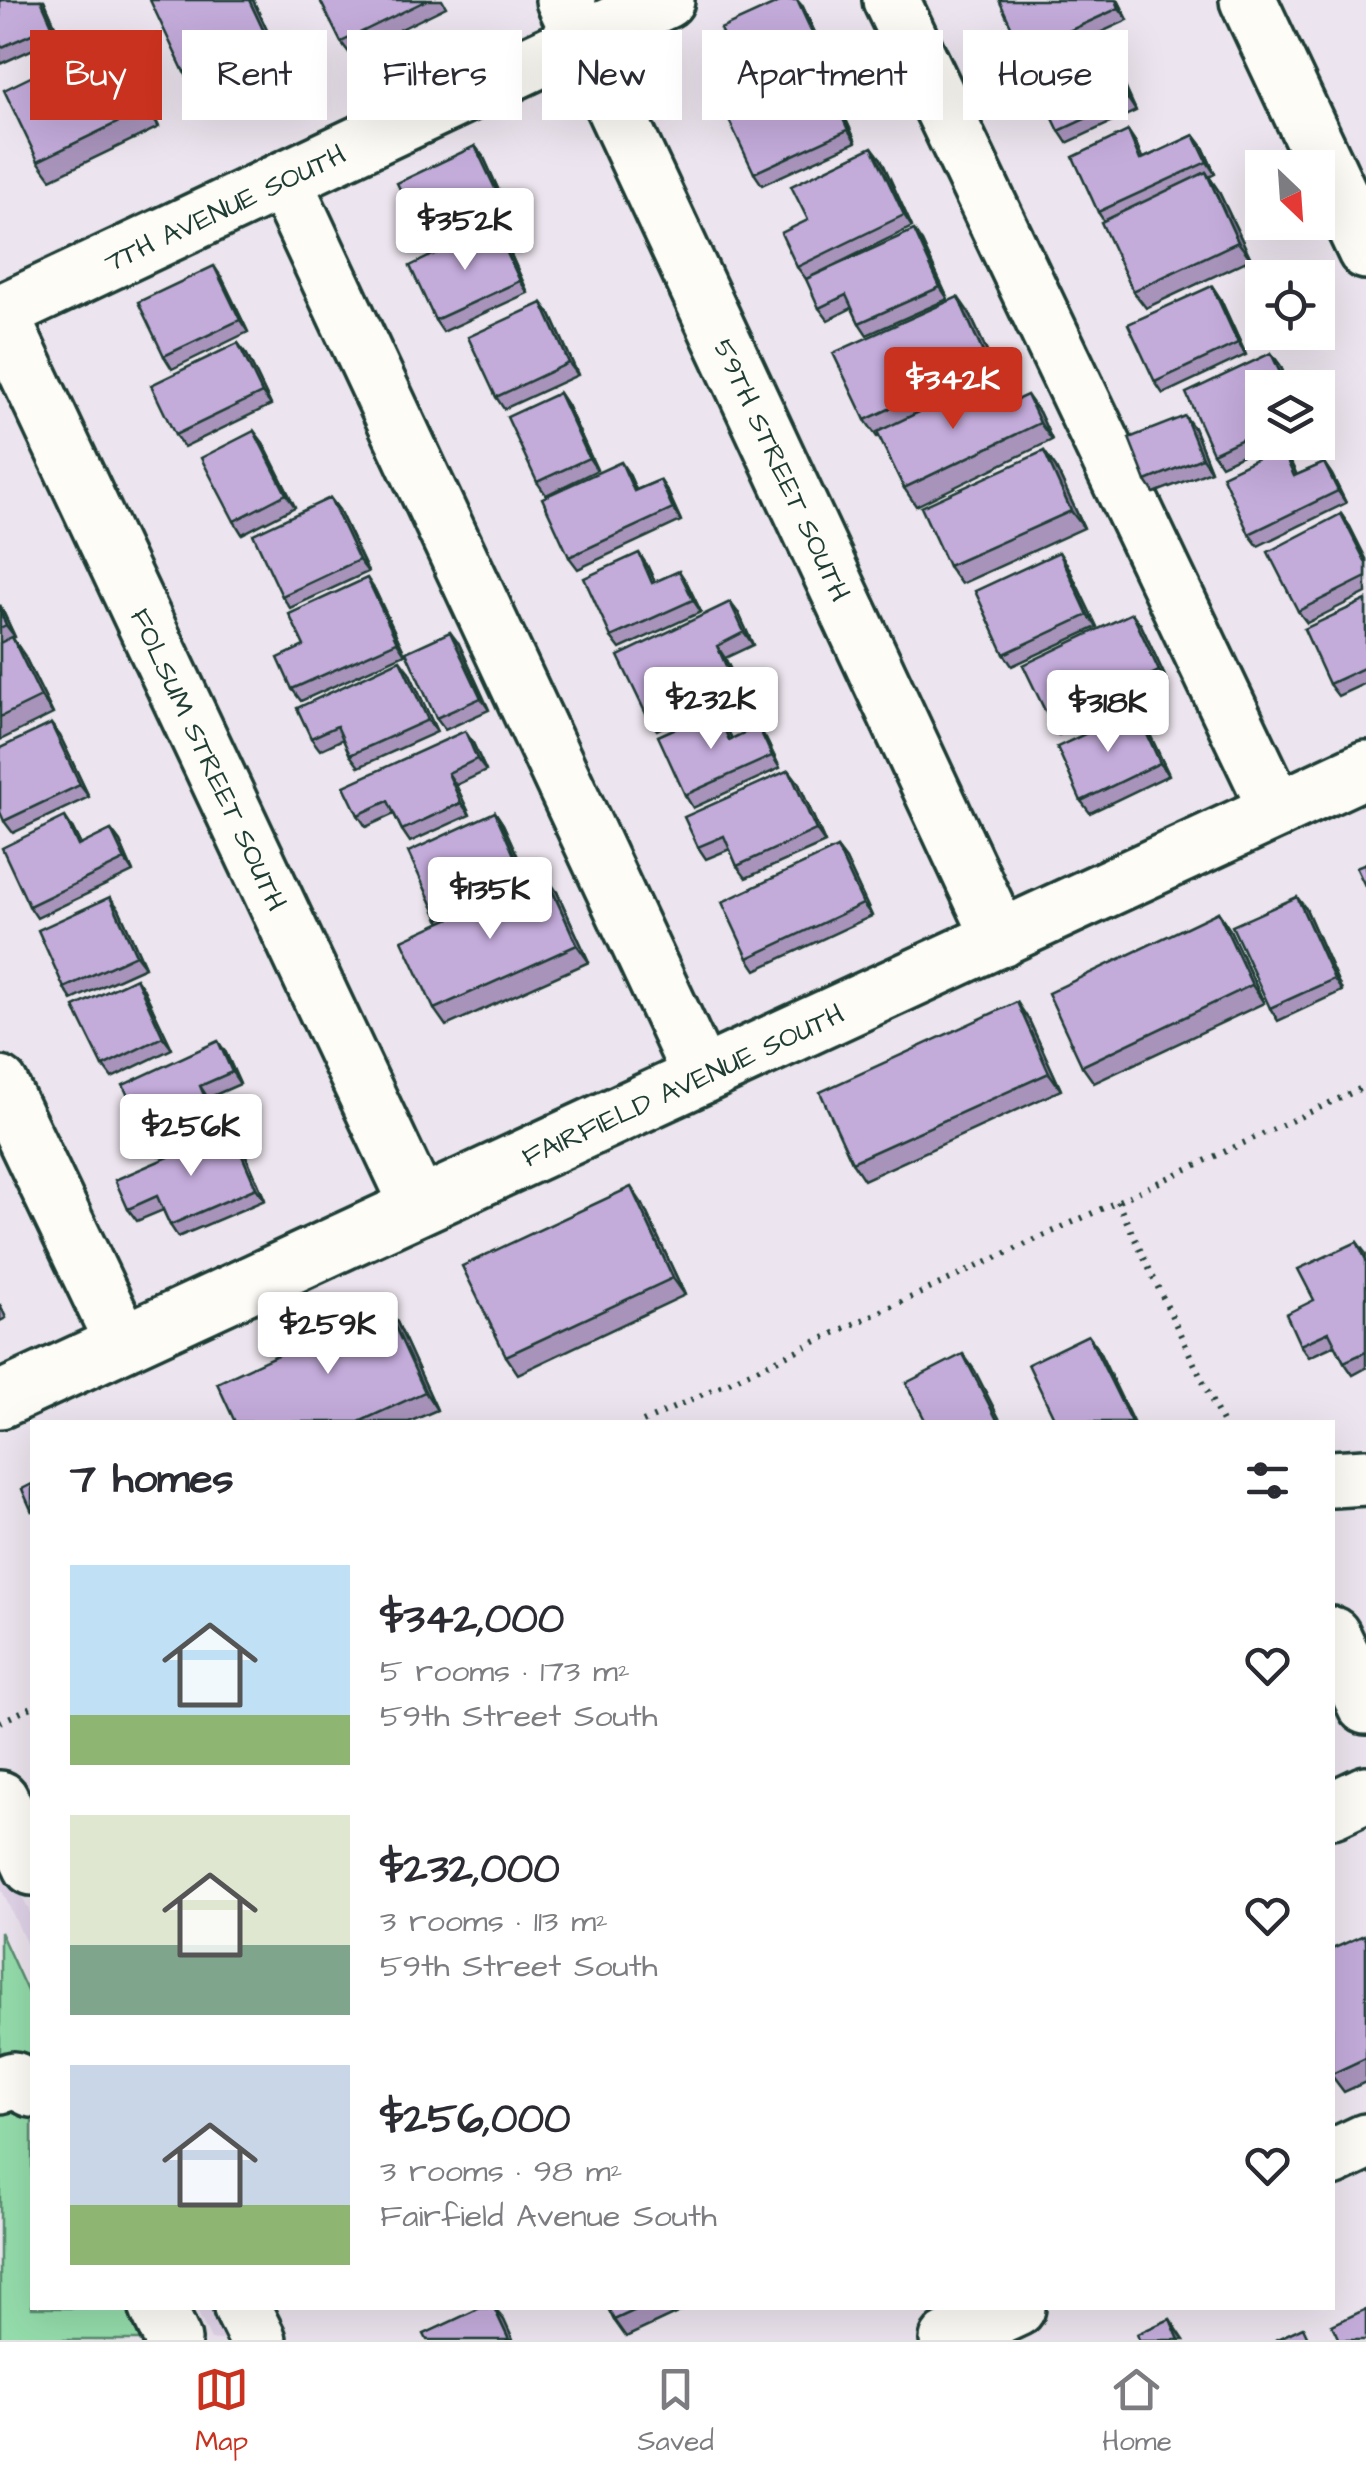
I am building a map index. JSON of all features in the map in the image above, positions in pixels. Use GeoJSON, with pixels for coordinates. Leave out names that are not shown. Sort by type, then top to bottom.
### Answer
{"type":"FeatureCollection","features":[{"type":"Feature","properties":{"kind":"street","name":"7TH AVENUE SOUTH"},"geometry":{"type":"LineString","coordinates":[[0,314],[283,180],[573,20],[666,0]]}},
{"type":"Feature","properties":{"kind":"street"},"geometry":{"type":"LineString","coordinates":[[891,0],[1277,810]]}},
{"type":"Feature","properties":{"kind":"street"},"geometry":{"type":"LineString","coordinates":[[1248,0],[1366,251]]}},
{"type":"Feature","properties":{"kind":"street","name":"59TH STREET SOUTH"},"geometry":{"type":"LineString","coordinates":[[573,20],[1001,939]]}},
{"type":"Feature","properties":{"kind":"street"},"geometry":{"type":"LineString","coordinates":[[283,180],[701,1076]]}},
{"type":"Feature","properties":{"kind":"street","name":"FOLSUM STREET SOUTH"},"geometry":{"type":"LineString","coordinates":[[0,314],[418,1204]]}},
{"type":"Feature","properties":{"kind":"street","name":"FAIRFIELD AVENUE SOUTH"},"geometry":{"type":"LineString","coordinates":[[0,1400],[1366,769]]}},
{"type":"Feature","properties":{"kind":"street"},"geometry":{"type":"LineString","coordinates":[[0,1085],[123,1343]]}},
{"type":"Feature","properties":{"kind":"street"},"geometry":{"type":"LineString","coordinates":[[1335,1479],[1366,1476]]}},
{"type":"Feature","properties":{"kind":"street"},"geometry":{"type":"LineString","coordinates":[[1335,1641],[1366,1706]]}},
{"type":"Feature","properties":{"kind":"street"},"geometry":{"type":"LineString","coordinates":[[1335,1809],[1366,1794]]}},
{"type":"Feature","properties":{"kind":"street"},"geometry":{"type":"LineString","coordinates":[[0,1799],[30,1862]]}},
{"type":"Feature","properties":{"kind":"street"},"geometry":{"type":"LineString","coordinates":[[0,2085],[14,2080],[30,2088]]}},
{"type":"Feature","properties":{"kind":"street"},"geometry":{"type":"LineString","coordinates":[[1335,2157],[1366,2142]]}},
{"type":"Feature","properties":{"kind":"street"},"geometry":{"type":"LineString","coordinates":[[159,2310],[173,2340]]}},
{"type":"Feature","properties":{"kind":"street"},"geometry":{"type":"LineString","coordinates":[[948,2340],[1012,2310]]}},
{"type":"Feature","properties":{"kind":"path"},"geometry":{"type":"LineString","coordinates":[[646,1420],[1366,1086]]}},
{"type":"Feature","properties":{"kind":"path"},"geometry":{"type":"LineString","coordinates":[[1117,1202],[1221,1420]]}},
{"type":"Feature","properties":{"kind":"path"},"geometry":{"type":"LineString","coordinates":[[0,1722],[30,1707]]}},
{"type":"Feature","properties":{"kind":"shaded area"},"geometry":{"type":"Polygon","coordinates":[[[0,1848],[30,1913],[30,1952],[0,1886],[0,1848]]]}},
{"type":"Feature","properties":{"kind":"shaded area"},"geometry":{"type":"Polygon","coordinates":[[[197,2310],[218,2310],[233,2340],[211,2340],[197,2310]]]}},
{"type":"Feature","properties":{"kind":"green space"},"geometry":{"type":"Polygon","coordinates":[[[0,1932],[30,1998],[30,2310],[176,2310],[190,2340],[0,2340],[0,1932]]]}},
{"type":"Feature","properties":{"kind":"building"},"geometry":{"type":"Polygon","coordinates":[[[0,0],[41,0],[52,25],[30,30],[30,35],[0,48],[0,0]]]}},
{"type":"Feature","properties":{"kind":"building"},"geometry":{"type":"Polygon","coordinates":[[[150,0],[249,0],[263,30],[182,30],[182,68],[150,0]]]}},
{"type":"Feature","properties":{"kind":"building"},"geometry":{"type":"Polygon","coordinates":[[[320,0],[427,0],[366,30],[347,30],[347,39],[341,42],[320,0]]]}},
{"type":"Feature","properties":{"kind":"building"},"geometry":{"type":"Polygon","coordinates":[[[784,0],[797,0],[811,30],[720,30],[784,0]]]}},
{"type":"Feature","properties":{"kind":"building"},"geometry":{"type":"Polygon","coordinates":[[[999,0],[1116,0],[1119,8],[1071,30],[1013,30],[999,0]]]}},
{"type":"Feature","properties":{"kind":"building"},"geometry":{"type":"Polygon","coordinates":[[[30,77],[30,120],[123,120],[38,161],[4,90],[30,77]]]}},
{"type":"Feature","properties":{"kind":"building"},"geometry":{"type":"Polygon","coordinates":[[[729,120],[844,120],[848,130],[754,173],[729,120]]]}},
{"type":"Feature","properties":{"kind":"building"},"geometry":{"type":"Polygon","coordinates":[[[1054,120],[1083,120],[1059,131],[1054,120]]]}},
{"type":"Feature","properties":{"kind":"building"},"geometry":{"type":"Polygon","coordinates":[[[1128,131],[1140,160],[1194,135],[1207,162],[1098,212],[1073,157],[1128,131]]]}},
{"type":"Feature","properties":{"kind":"building"},"geometry":{"type":"Polygon","coordinates":[[[475,146],[500,199],[423,236],[397,183],[475,146]]]}},
{"type":"Feature","properties":{"kind":"building"},"geometry":{"type":"Polygon","coordinates":[[[872,147],[904,215],[797,267],[781,233],[808,220],[791,186],[872,147]]]}},
{"type":"Feature","properties":{"kind":"building"},"geometry":{"type":"Polygon","coordinates":[[[1206,172],[1238,242],[1133,291],[1101,222],[1206,172]]]}},
{"type":"Feature","properties":{"kind":"building"},"geometry":{"type":"Polygon","coordinates":[[[494,225],[520,281],[435,320],[410,266],[494,225]]]}},
{"type":"Feature","properties":{"kind":"building"},"geometry":{"type":"Polygon","coordinates":[[[914,230],[940,287],[859,323],[846,295],[819,308],[806,279],[914,230]]]}},
{"type":"Feature","properties":{"kind":"building"},"geometry":{"type":"Polygon","coordinates":[[[214,266],[240,320],[164,356],[138,302],[214,266]]]}},
{"type":"Feature","properties":{"kind":"building"},"geometry":{"type":"Polygon","coordinates":[[[1212,286],[1238,343],[1155,382],[1128,324],[1212,286]]]}},
{"type":"Feature","properties":{"kind":"building"},"geometry":{"type":"Polygon","coordinates":[[[958,297],[988,364],[865,420],[833,353],[958,297]]]}},
{"type":"Feature","properties":{"kind":"building"},"geometry":{"type":"Polygon","coordinates":[[[542,303],[569,363],[496,397],[468,337],[542,303]]]}},
{"type":"Feature","properties":{"kind":"building"},"geometry":{"type":"Polygon","coordinates":[[[238,343],[262,393],[175,435],[151,385],[238,343]]]}},
{"type":"Feature","properties":{"kind":"building"},"geometry":{"type":"Polygon","coordinates":[[[1271,353],[1279,370],[1245,370],[1245,438],[1213,453],[1186,393],[1271,353]]]}},
{"type":"Feature","properties":{"kind":"building"},"geometry":{"type":"Polygon","coordinates":[[[986,380],[999,408],[1027,395],[1040,423],[904,488],[877,432],[986,380]]]}},
{"type":"Feature","properties":{"kind":"building"},"geometry":{"type":"Polygon","coordinates":[[[559,393],[589,458],[537,482],[507,417],[559,393]]]}},
{"type":"Feature","properties":{"kind":"building"},"geometry":{"type":"Polygon","coordinates":[[[1185,416],[1202,458],[1146,481],[1129,438],[1185,416]]]}},
{"type":"Feature","properties":{"kind":"building"},"geometry":{"type":"Polygon","coordinates":[[[254,431],[286,494],[234,521],[201,458],[254,431]]]}},
{"type":"Feature","properties":{"kind":"building"},"geometry":{"type":"Polygon","coordinates":[[[1044,451],[1071,511],[948,566],[921,507],[1044,451]]]}},
{"type":"Feature","properties":{"kind":"building"},"geometry":{"type":"Polygon","coordinates":[[[1254,460],[1287,460],[1294,476],[1324,463],[1338,491],[1249,534],[1222,475],[1254,460]]]}},
{"type":"Feature","properties":{"kind":"building"},"geometry":{"type":"Polygon","coordinates":[[[621,462],[634,491],[660,480],[673,509],[569,557],[542,498],[621,462]]]}},
{"type":"Feature","properties":{"kind":"building"},"geometry":{"type":"Polygon","coordinates":[[[330,498],[359,560],[282,596],[253,534],[330,498]]]}},
{"type":"Feature","properties":{"kind":"building"},"geometry":{"type":"Polygon","coordinates":[[[1341,514],[1366,563],[1366,577],[1298,611],[1268,552],[1341,514]]]}},
{"type":"Feature","properties":{"kind":"building"},"geometry":{"type":"Polygon","coordinates":[[[1059,552],[1088,615],[1004,654],[975,591],[1059,552]]]}},
{"type":"Feature","properties":{"kind":"building"},"geometry":{"type":"Polygon","coordinates":[[[639,553],[652,583],[679,571],[693,600],[611,637],[584,578],[639,553]]]}},
{"type":"Feature","properties":{"kind":"building"},"geometry":{"type":"Polygon","coordinates":[[[367,578],[397,642],[292,689],[278,658],[304,646],[289,614],[367,578]]]}},
{"type":"Feature","properties":{"kind":"building"},"geometry":{"type":"Polygon","coordinates":[[[1366,600],[1366,667],[1329,684],[1304,629],[1366,600]]]}},
{"type":"Feature","properties":{"kind":"building"},"geometry":{"type":"Polygon","coordinates":[[[730,602],[744,632],[717,646],[731,677],[648,718],[618,656],[730,602]]]}},
{"type":"Feature","properties":{"kind":"building"},"geometry":{"type":"Polygon","coordinates":[[[1132,613],[1159,671],[1051,723],[1023,665],[1132,613]]]}},
{"type":"Feature","properties":{"kind":"building"},"geometry":{"type":"Polygon","coordinates":[[[450,632],[481,698],[436,718],[406,652],[450,632]]]}},
{"type":"Feature","properties":{"kind":"building"},"geometry":{"type":"Polygon","coordinates":[[[12,637],[41,697],[0,717],[0,643],[12,637]]]}},
{"type":"Feature","properties":{"kind":"building"},"geometry":{"type":"Polygon","coordinates":[[[400,660],[428,720],[350,755],[337,726],[311,738],[297,708],[400,660]]]}},
{"type":"Feature","properties":{"kind":"building"},"geometry":{"type":"Polygon","coordinates":[[[716,710],[729,740],[758,726],[772,756],[685,795],[658,736],[716,710]]]}},
{"type":"Feature","properties":{"kind":"building"},"geometry":{"type":"Polygon","coordinates":[[[1136,710],[1160,763],[1081,801],[1057,747],[1136,710]]]}},
{"type":"Feature","properties":{"kind":"building"},"geometry":{"type":"Polygon","coordinates":[[[51,724],[80,785],[4,821],[0,812],[0,748],[51,724]]]}},
{"type":"Feature","properties":{"kind":"building"},"geometry":{"type":"Polygon","coordinates":[[[465,731],[477,759],[448,773],[461,803],[402,830],[388,801],[358,815],[344,786],[465,731]]]}},
{"type":"Feature","properties":{"kind":"building"},"geometry":{"type":"Polygon","coordinates":[[[789,770],[816,830],[737,866],[724,836],[698,847],[684,817],[789,770]]]}},
{"type":"Feature","properties":{"kind":"building"},"geometry":{"type":"Polygon","coordinates":[[[495,812],[525,880],[439,919],[408,852],[495,812]]]}},
{"type":"Feature","properties":{"kind":"building"},"geometry":{"type":"Polygon","coordinates":[[[65,817],[78,846],[111,830],[125,860],[29,906],[2,848],[65,817]]]}},
{"type":"Feature","properties":{"kind":"building"},"geometry":{"type":"Polygon","coordinates":[[[837,848],[863,904],[748,958],[722,902],[837,848]]]}},
{"type":"Feature","properties":{"kind":"building"},"geometry":{"type":"Polygon","coordinates":[[[1366,863],[1366,888],[1356,867],[1366,863]]]}},
{"type":"Feature","properties":{"kind":"building"},"geometry":{"type":"Polygon","coordinates":[[[545,875],[577,945],[434,1009],[402,940],[545,875]]]}},
{"type":"Feature","properties":{"kind":"building"},"geometry":{"type":"Polygon","coordinates":[[[110,897],[136,955],[64,988],[38,930],[110,897]]]}},
{"type":"Feature","properties":{"kind":"building"},"geometry":{"type":"Polygon","coordinates":[[[1297,897],[1334,979],[1270,1008],[1232,926],[1297,897]]]}},
{"type":"Feature","properties":{"kind":"building"},"geometry":{"type":"Polygon","coordinates":[[[1218,912],[1252,985],[1082,1066],[1048,993],[1218,912]]]}},
{"type":"Feature","properties":{"kind":"building"},"geometry":{"type":"Polygon","coordinates":[[[136,978],[163,1037],[103,1066],[74,1007],[136,978]]]}},
{"type":"Feature","properties":{"kind":"building"},"geometry":{"type":"Polygon","coordinates":[[[1017,1002],[1049,1073],[852,1162],[820,1092],[1017,1002]]]}},
{"type":"Feature","properties":{"kind":"building"},"geometry":{"type":"Polygon","coordinates":[[[218,1041],[232,1072],[200,1086],[213,1116],[150,1144],[123,1085],[218,1041]]]}},
{"type":"Feature","properties":{"kind":"building"},"geometry":{"type":"Polygon","coordinates":[[[231,1130],[256,1188],[170,1225],[157,1196],[128,1209],[115,1180],[231,1130]]]}},
{"type":"Feature","properties":{"kind":"building"},"geometry":{"type":"Polygon","coordinates":[[[631,1187],[673,1278],[506,1356],[462,1266],[631,1187]]]}},
{"type":"Feature","properties":{"kind":"building"},"geometry":{"type":"Polygon","coordinates":[[[1357,1242],[1366,1260],[1366,1352],[1344,1362],[1329,1332],[1300,1345],[1286,1314],[1314,1300],[1298,1269],[1357,1242]]]}},
{"type":"Feature","properties":{"kind":"building"},"geometry":{"type":"Polygon","coordinates":[[[385,1305],[425,1392],[363,1420],[234,1420],[217,1383],[385,1305]]]}},
{"type":"Feature","properties":{"kind":"building"},"geometry":{"type":"Polygon","coordinates":[[[1088,1335],[1130,1420],[1055,1420],[1028,1364],[1088,1335]]]}},
{"type":"Feature","properties":{"kind":"building"},"geometry":{"type":"Polygon","coordinates":[[[963,1354],[997,1420],[925,1420],[906,1383],[963,1354]]]}},
{"type":"Feature","properties":{"kind":"building"},"geometry":{"type":"Polygon","coordinates":[[[30,1485],[30,1507],[22,1489],[30,1485]]]}},
{"type":"Feature","properties":{"kind":"building"},"geometry":{"type":"Polygon","coordinates":[[[1364,1935],[1366,1940],[1366,2058],[1335,2073],[1335,1948],[1364,1935]]]}},
{"type":"Feature","properties":{"kind":"building"},"geometry":{"type":"Polygon","coordinates":[[[1366,2309],[1366,2340],[1339,2340],[1332,2325],[1366,2309]]]}},
{"type":"Feature","properties":{"kind":"building"},"geometry":{"type":"Polygon","coordinates":[[[476,2310],[495,2310],[509,2340],[427,2340],[424,2334],[476,2310]]]}},
{"type":"Feature","properties":{"kind":"building"},"geometry":{"type":"Polygon","coordinates":[[[609,2310],[636,2310],[614,2320],[609,2310]]]}},
{"type":"Feature","properties":{"kind":"building"},"geometry":{"type":"Polygon","coordinates":[[[1170,2319],[1179,2340],[1139,2340],[1137,2334],[1170,2319]]]}},
{"type":"Feature","properties":{"kind":"building"},"geometry":{"type":"Polygon","coordinates":[[[1303,2327],[1309,2340],[1275,2340],[1303,2327]]]}}]}
